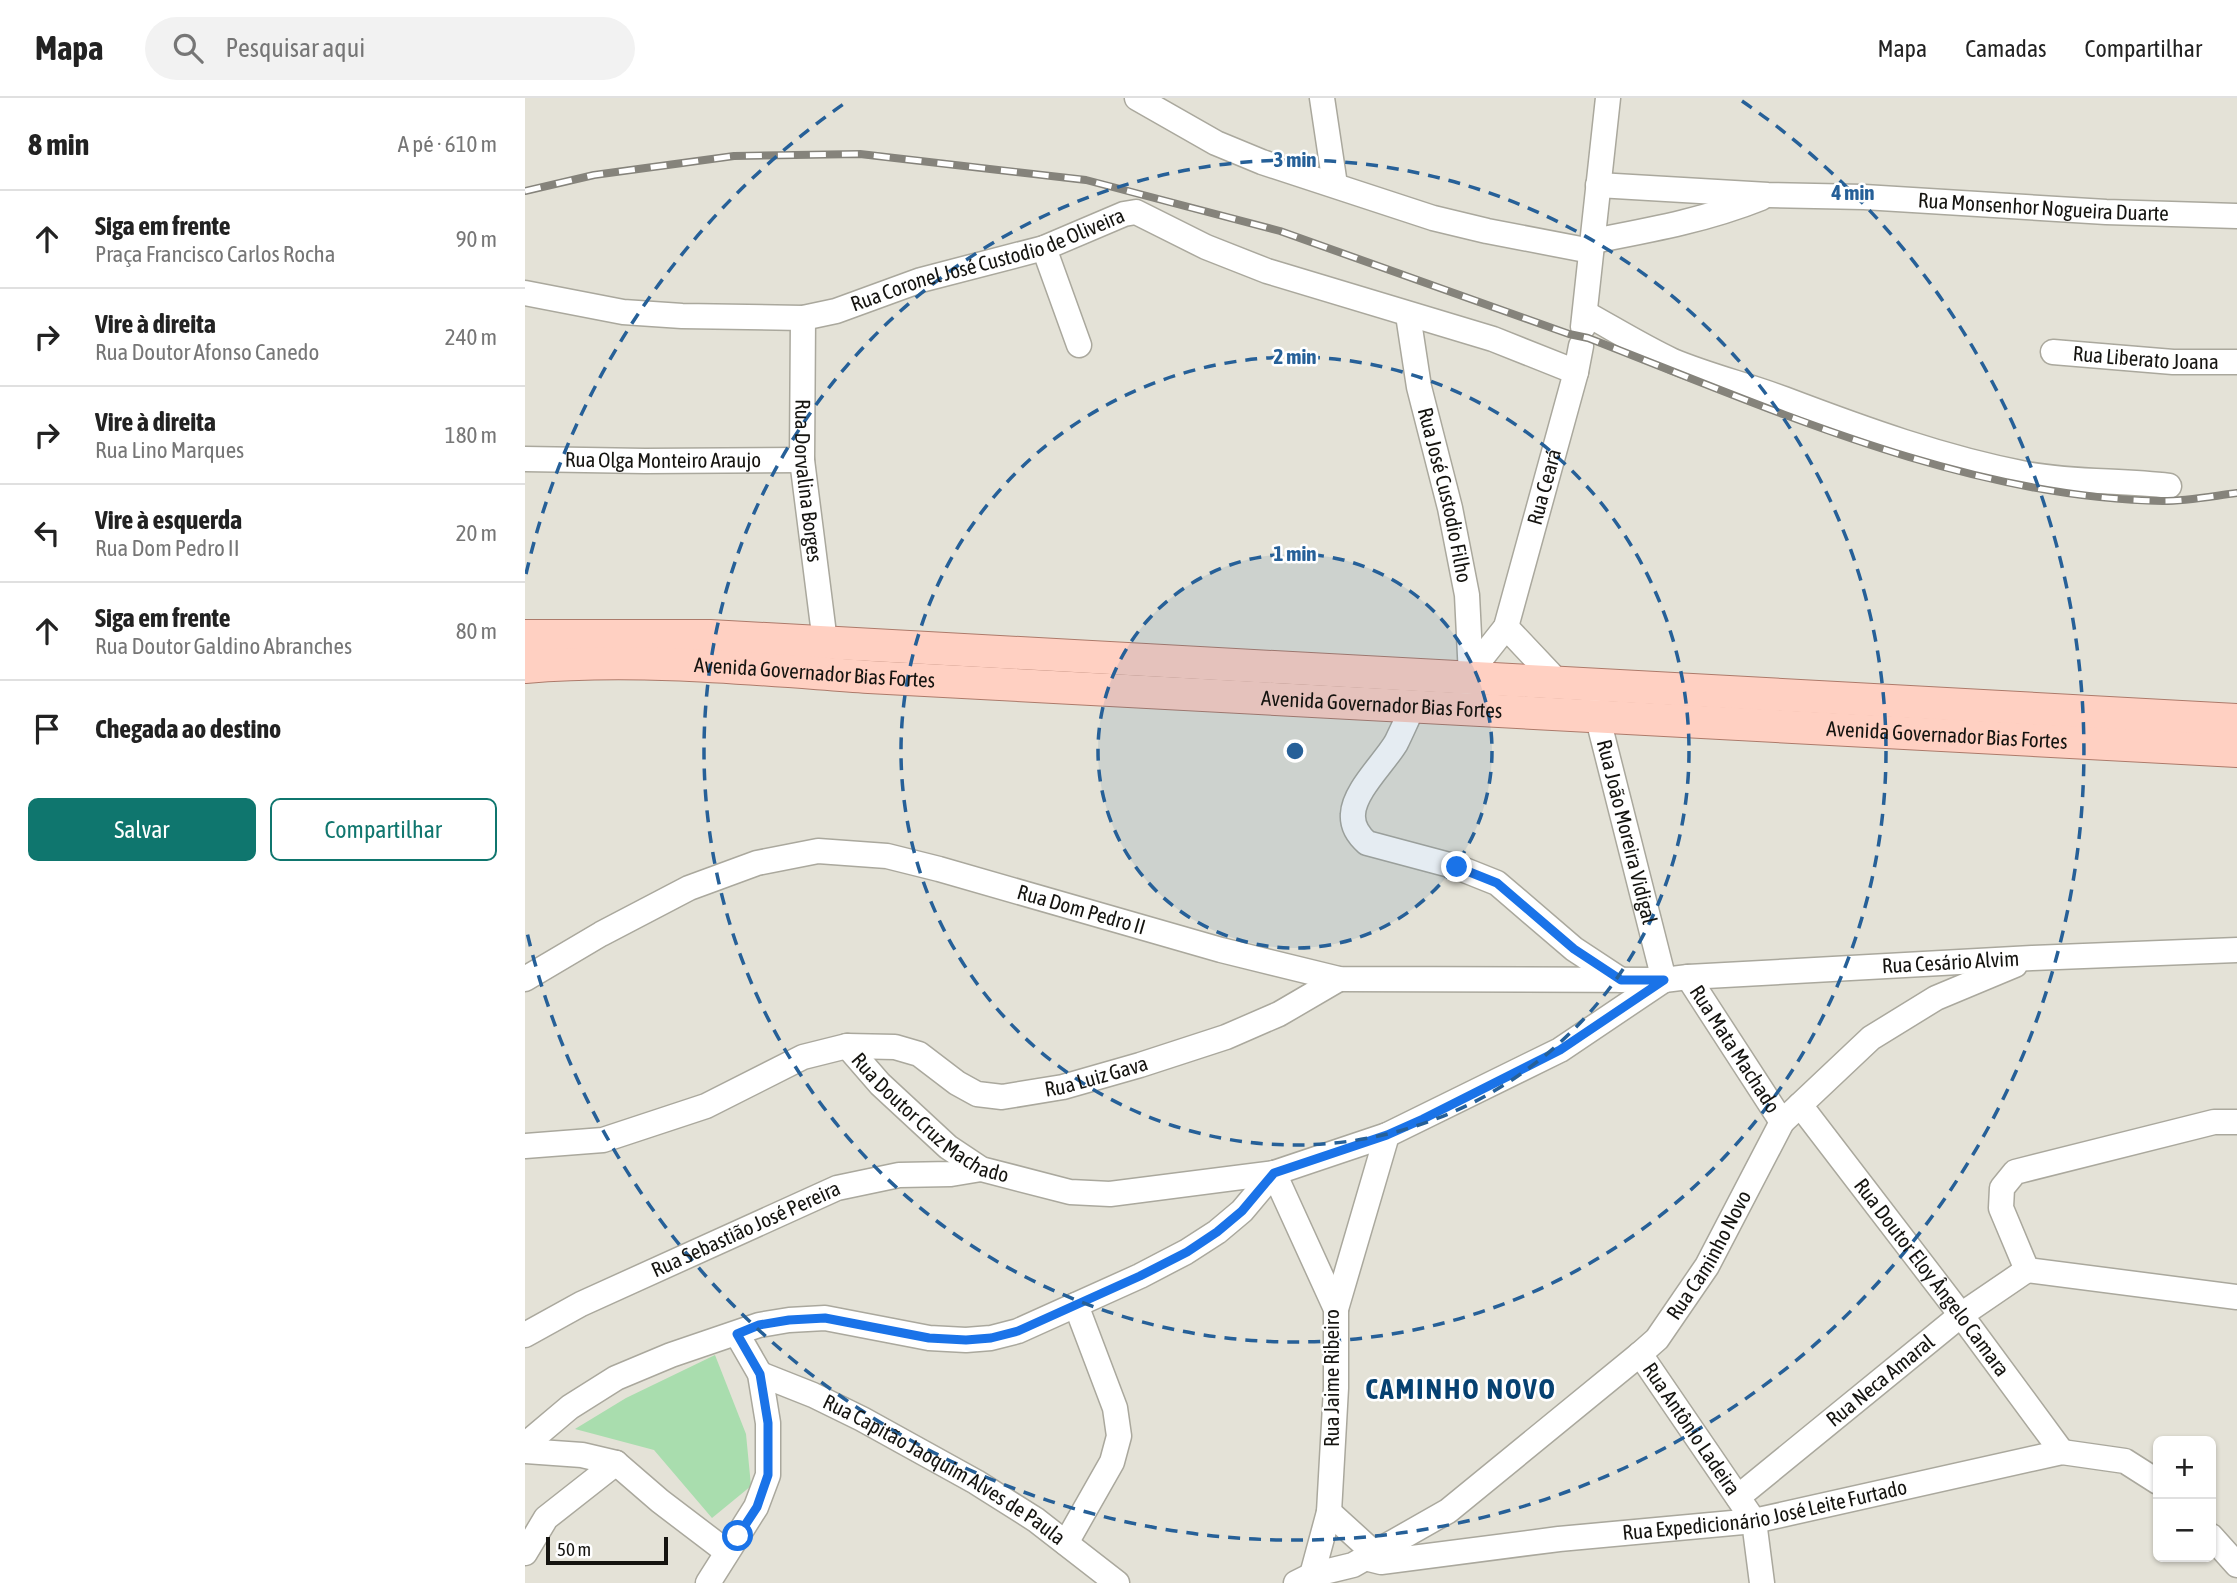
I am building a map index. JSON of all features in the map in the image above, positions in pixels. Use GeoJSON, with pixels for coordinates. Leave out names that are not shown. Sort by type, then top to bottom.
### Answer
{"type":"FeatureCollection","features":[{"type":"Feature","properties":{"kind":"main road","name":"Avenida Governador Bias Fortes"},"geometry":{"type":"LineString","coordinates":[[525,636],[710,636],[825,642],[1226,681],[1413,708],[1597,715],[2237,751]]}},
{"type":"Feature","properties":{"kind":"main road"},"geometry":{"type":"LineString","coordinates":[[867,645],[869,677]]}},
{"type":"Feature","properties":{"kind":"main road","name":"Avenida Governador Bias Fortes"},"geometry":{"type":"LineString","coordinates":[[525,667],[561,664],[696,664],[869,677],[1226,681],[1473,674],[2237,720]]}},
{"type":"Feature","properties":{"kind":"main road"},"geometry":{"type":"LineString","coordinates":[[1960,736],[1962,704]]}},
{"type":"Feature","properties":{"kind":"main road"},"geometry":{"type":"LineString","coordinates":[[2204,750],[2206,718]]}},
{"type":"Feature","properties":{"kind":"street"},"geometry":{"type":"LineString","coordinates":[[1137,98],[1216,143],[1262,162],[1447,221],[1487,231],[1592,246]]}},
{"type":"Feature","properties":{"kind":"street"},"geometry":{"type":"LineString","coordinates":[[1322,98],[1335,185]]}},
{"type":"Feature","properties":{"kind":"street","name":"Rua Ceará"},"geometry":{"type":"LineString","coordinates":[[1473,674],[1506,627],[1576,372],[1608,98]]}},
{"type":"Feature","properties":{"kind":"street","name":"Rua Monsenhor Nogueira Duarte"},"geometry":{"type":"LineString","coordinates":[[1598,186],[1864,197],[2106,212],[2237,216]]}},
{"type":"Feature","properties":{"kind":"street","name":"Rua Monsenhor Nogueira Duarte"},"geometry":{"type":"LineString","coordinates":[[1592,246],[1717,214],[1768,195]]}},
{"type":"Feature","properties":{"kind":"street","name":"Rua Coronel José Custodio de Oliveira"},"geometry":{"type":"LineString","coordinates":[[525,293],[623,312],[803,318],[836,311],[922,280],[1044,248],[1124,214],[1136,212],[1206,247],[1267,271],[1493,339],[1576,372]]}},
{"type":"Feature","properties":{"kind":"street"},"geometry":{"type":"LineString","coordinates":[[1044,248],[1079,345]]}},
{"type":"Feature","properties":{"kind":"street","name":"Rua José Custodio Filho"},"geometry":{"type":"LineString","coordinates":[[1408,315],[1419,387],[1450,508],[1467,595],[1473,674]]}},
{"type":"Feature","properties":{"kind":"street","name":"Rua Dorvalina Borges"},"geometry":{"type":"LineString","coordinates":[[803,318],[802,460],[825,642]]}},
{"type":"Feature","properties":{"kind":"street"},"geometry":{"type":"LineString","coordinates":[[1583,329],[1646,348],[1705,373],[1771,394],[1866,430],[1959,459],[2029,474],[2094,482],[2169,486]]}},
{"type":"Feature","properties":{"kind":"street","name":"Rua Liberato Joana"},"geometry":{"type":"LineString","coordinates":[[2053,352],[2173,362],[2237,362]]}},
{"type":"Feature","properties":{"kind":"street","name":"Rua Olga Monteiro Araujo"},"geometry":{"type":"LineString","coordinates":[[525,459],[802,460]]}},
{"type":"Feature","properties":{"kind":"street"},"geometry":{"type":"LineString","coordinates":[[1506,627],[1557,681]]}},
{"type":"Feature","properties":{"kind":"street"},"geometry":{"type":"LineString","coordinates":[[1472,709],[1473,674]]}},
{"type":"Feature","properties":{"kind":"street","name":"Rua João Moreira Vidigal"},"geometry":{"type":"LineString","coordinates":[[1588,683],[1676,979]]}},
{"type":"Feature","properties":{"kind":"street"},"geometry":{"type":"LineString","coordinates":[[1413,708],[1395,743],[1356,802],[1354,827],[1360,837],[1367,843],[1457,867],[1497,883],[1574,949],[1621,980]]}},
{"type":"Feature","properties":{"kind":"street","name":"Rua Dom Pedro II"},"geometry":{"type":"LineString","coordinates":[[525,979],[601,934],[689,888],[757,863],[818,851],[887,856],[1221,950],[1339,979],[1676,979]]}},
{"type":"Feature","properties":{"kind":"street","name":"Rua Cesário Alvim"},"geometry":{"type":"LineString","coordinates":[[1676,979],[2032,958],[2237,950]]}},
{"type":"Feature","properties":{"kind":"street","name":"Rua Caminho Novo"},"geometry":{"type":"LineString","coordinates":[[1320,1578],[1369,1555],[1448,1511],[1657,1339],[1707,1266],[1791,1113],[1871,1038],[1936,998],[2032,958]]}},
{"type":"Feature","properties":{"kind":"street","name":"Rua Luiz Gava"},"geometry":{"type":"LineString","coordinates":[[847,1046],[895,1047],[919,1054],[957,1083],[978,1094],[1002,1097],[1027,1094],[1097,1078],[1226,1037],[1279,1014],[1339,979]]}},
{"type":"Feature","properties":{"kind":"street","name":"Rua Mata Machado"},"geometry":{"type":"LineString","coordinates":[[1676,979],[1791,1113]]}},
{"type":"Feature","properties":{"kind":"street","name":"Rua Doutor Cruz Machado"},"geometry":{"type":"LineString","coordinates":[[525,1146],[603,1140],[706,1106],[803,1057],[847,1046],[880,1084],[948,1147],[981,1169],[1070,1192],[1110,1194],[1274,1173],[1387,1135],[1560,1050],[1676,979]]}},
{"type":"Feature","properties":{"kind":"street","name":"Rua Doutor Eloy Ângelo Camara"},"geometry":{"type":"LineString","coordinates":[[1791,1113],[1961,1315],[2062,1452]]}},
{"type":"Feature","properties":{"kind":"street"},"geometry":{"type":"LineString","coordinates":[[2237,1122],[2214,1122],[2015,1172],[2002,1188],[2001,1208],[2027,1270],[2237,1297]]}},
{"type":"Feature","properties":{"kind":"street"},"geometry":{"type":"LineString","coordinates":[[1336,1309],[1387,1135]]}},
{"type":"Feature","properties":{"kind":"street","name":"Rua Sebastião José Pereira"},"geometry":{"type":"LineString","coordinates":[[525,1335],[581,1304],[837,1188],[899,1175],[951,1174],[981,1169]]}},
{"type":"Feature","properties":{"kind":"street"},"geometry":{"type":"LineString","coordinates":[[525,1445],[570,1407],[616,1378],[671,1355],[759,1325],[825,1318],[929,1338],[966,1340],[991,1338],[1018,1331],[1152,1270],[1217,1232],[1242,1211],[1274,1173]]}},
{"type":"Feature","properties":{"kind":"street","name":"Rua Jaime Ribeiro"},"geometry":{"type":"LineString","coordinates":[[1274,1173],[1336,1309],[1336,1388],[1329,1512],[1320,1578]]}},
{"type":"Feature","properties":{"kind":"street","name":"Rua Neca Amaral"},"geometry":{"type":"LineString","coordinates":[[1738,1497],[1961,1315],[2027,1270]]}},
{"type":"Feature","properties":{"kind":"street"},"geometry":{"type":"LineString","coordinates":[[1066,1543],[1112,1462],[1119,1436],[1115,1408],[1076,1305]]}},
{"type":"Feature","properties":{"kind":"street"},"geometry":{"type":"LineString","coordinates":[[708,1583],[757,1507],[768,1475],[768,1423],[760,1374],[737,1334]]}},
{"type":"Feature","properties":{"kind":"street","name":"Rua Antônio Ladeira"},"geometry":{"type":"LineString","coordinates":[[1640,1354],[1755,1521],[1762,1583]]}},
{"type":"Feature","properties":{"kind":"street","name":"Rua Capitão Jaoquim Alves de Paula"},"geometry":{"type":"LineString","coordinates":[[760,1374],[813,1395],[916,1447],[1036,1520],[1117,1583]]}},
{"type":"Feature","properties":{"kind":"street"},"geometry":{"type":"LineString","coordinates":[[525,1451],[582,1455],[616,1463],[660,1501],[727,1552]]}},
{"type":"Feature","properties":{"kind":"street","name":"Rua Expedicionário José Leite Furtado"},"geometry":{"type":"LineString","coordinates":[[1369,1555],[1381,1562],[1559,1539],[1755,1521],[2062,1452],[2125,1461],[2153,1479]]}},
{"type":"Feature","properties":{"kind":"street"},"geometry":{"type":"LineString","coordinates":[[525,1553],[546,1518],[616,1463]]}},
{"type":"Feature","properties":{"kind":"street"},"geometry":{"type":"LineString","coordinates":[[1329,1512],[1369,1555]]}},
{"type":"Feature","properties":{"kind":"street"},"geometry":{"type":"LineString","coordinates":[[2216,1542],[2237,1565]]}},
{"type":"Feature","properties":{"kind":"green space"},"geometry":{"type":"Polygon","coordinates":[[[715,1355],[746,1434],[751,1486],[712,1518],[654,1450],[575,1429],[626,1398],[715,1355]]]}},
{"type":"Feature","properties":{"kind":"railway"},"geometry":{"type":"LineString","coordinates":[[525,191],[594,175],[734,156],[860,154],[1086,180],[1280,231],[1569,334],[1588,338],[1798,420],[1942,467],[2015,484],[2089,496],[2163,501],[2237,493]]}},
{"type":"Feature","properties":{"kind":"district","name":"CAMINHO NOVO"},"geometry":{"type":"Point","coordinates":[1461,1389]}},
{"type":"Feature","properties":{"kind":"route"},"geometry":{"type":"LineString","coordinates":[[738,1536],[757,1507],[768,1475],[768,1423],[760,1374],[737,1334],[759,1325],[825,1318],[929,1338],[966,1340],[991,1338],[1018,1331],[1187,1252],[1242,1211],[1274,1173],[1387,1135],[1423,1119],[1560,1050],[1664,980],[1621,980],[1574,949],[1497,883],[1457,867]]}}]}
